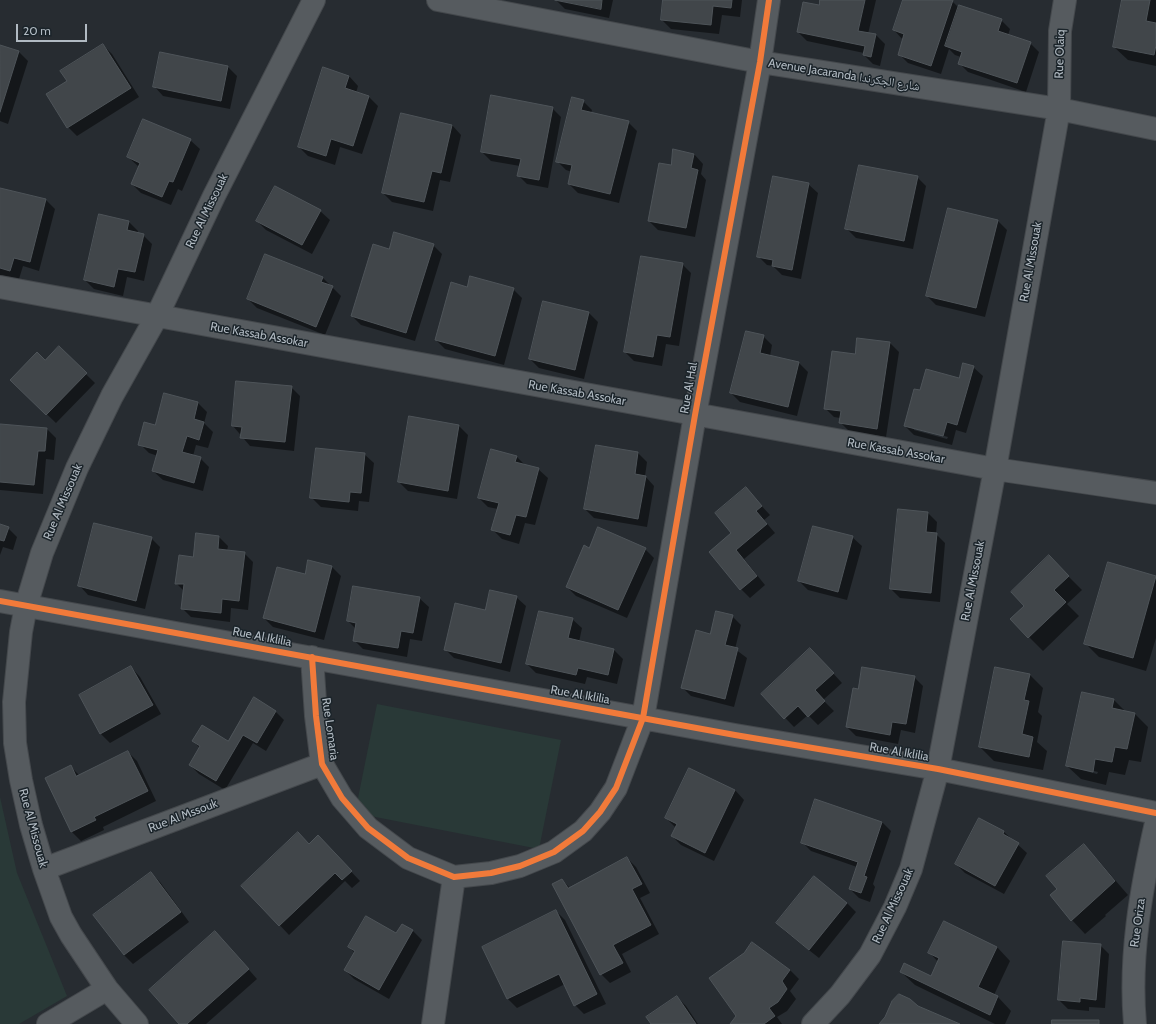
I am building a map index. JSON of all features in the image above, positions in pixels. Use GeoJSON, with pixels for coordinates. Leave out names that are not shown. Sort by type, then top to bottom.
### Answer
{"type":"FeatureCollection","features":[{"type":"Feature","properties":{"kind":"street","name":"Rue Al Missouak"},"geometry":{"type":"LineString","coordinates":[[137,1024],[107,989],[71,935],[61,917],[44,869],[31,825],[15,743],[15,694],[21,632],[26,606],[42,553],[77,468],[112,396],[157,316],[214,196],[314,0]]}},
{"type":"Feature","properties":{"kind":"street","name":"Avenue Jacaranda شارع الجكرندا"},"geometry":{"type":"LineString","coordinates":[[438,0],[760,62],[1059,108],[1156,129]]}},
{"type":"Feature","properties":{"kind":"street","name":"Rue Al Hal"},"geometry":{"type":"LineString","coordinates":[[643,718],[695,415],[760,62],[769,0]]}},
{"type":"Feature","properties":{"kind":"street","name":"Rue Olaiq"},"geometry":{"type":"LineString","coordinates":[[1059,108],[1060,31],[1065,0]]}},
{"type":"Feature","properties":{"kind":"street","name":"Rue Al Missouak"},"geometry":{"type":"LineString","coordinates":[[813,1024],[840,995],[870,955],[895,907],[911,869],[938,769],[995,469],[1059,108]]}},
{"type":"Feature","properties":{"kind":"street","name":"Rue Kassab Assokar"},"geometry":{"type":"LineString","coordinates":[[0,287],[995,469],[1156,493]]}},
{"type":"Feature","properties":{"kind":"street","name":"Rue Al Iklilia"},"geometry":{"type":"LineString","coordinates":[[0,601],[735,735],[938,769],[1156,814]]}},
{"type":"Feature","properties":{"kind":"street","name":"Rue Lomaria"},"geometry":{"type":"LineString","coordinates":[[312,657],[316,716],[322,764],[342,798],[368,828],[408,858],[454,877],[491,873],[520,866],[554,852],[583,831],[600,812],[616,788],[643,718]]}},
{"type":"Feature","properties":{"kind":"street","name":"Rue Al Mssouk"},"geometry":{"type":"LineString","coordinates":[[44,869],[322,764]]}},
{"type":"Feature","properties":{"kind":"street","name":"Rue Oriza"},"geometry":{"type":"LineString","coordinates":[[1135,1024],[1132,994],[1134,950],[1143,888],[1156,823]]}},
{"type":"Feature","properties":{"kind":"street"},"geometry":{"type":"LineString","coordinates":[[433,1024],[454,877]]}},
{"type":"Feature","properties":{"kind":"street"},"geometry":{"type":"LineString","coordinates":[[48,1024],[107,989]]}},
{"type":"Feature","properties":{"kind":"shaded area"},"geometry":{"type":"Polygon","coordinates":[[[377,704],[561,740],[539,849],[355,813],[377,704]]]}},
{"type":"Feature","properties":{"kind":"shaded area"},"geometry":{"type":"Polygon","coordinates":[[[0,797],[17,873],[67,996],[19,1024],[0,1024],[0,797]]]}},
{"type":"Feature","properties":{"kind":"building"},"geometry":{"type":"Polygon","coordinates":[[[555,0],[602,0],[601,9],[555,0]]]}},
{"type":"Feature","properties":{"kind":"building"},"geometry":{"type":"Polygon","coordinates":[[[663,0],[732,0],[731,8],[713,6],[711,25],[661,20],[663,0]]]}},
{"type":"Feature","properties":{"kind":"building"},"geometry":{"type":"Polygon","coordinates":[[[820,0],[865,0],[858,31],[876,34],[871,57],[863,55],[865,46],[797,32],[803,2],[819,5],[820,0]]]}},
{"type":"Feature","properties":{"kind":"building"},"geometry":{"type":"Polygon","coordinates":[[[903,0],[953,0],[931,66],[898,55],[904,34],[893,30],[903,0]]]}},
{"type":"Feature","properties":{"kind":"building"},"geometry":{"type":"Polygon","coordinates":[[[1122,0],[1150,0],[1146,21],[1156,23],[1156,45],[1154,55],[1113,47],[1122,0]]]}},
{"type":"Feature","properties":{"kind":"building"},"geometry":{"type":"Polygon","coordinates":[[[959,5],[1002,19],[998,31],[1031,42],[1017,83],[958,64],[962,52],[945,46],[959,5]]]}},
{"type":"Feature","properties":{"kind":"building"},"geometry":{"type":"Polygon","coordinates":[[[103,44],[131,88],[67,128],[46,94],[67,81],[60,71],[103,44]]]}},
{"type":"Feature","properties":{"kind":"building"},"geometry":{"type":"Polygon","coordinates":[[[0,45],[19,51],[0,112],[0,45]]]}},
{"type":"Feature","properties":{"kind":"building"},"geometry":{"type":"Polygon","coordinates":[[[160,52],[228,66],[221,101],[153,87],[160,52]]]}},
{"type":"Feature","properties":{"kind":"building"},"geometry":{"type":"Polygon","coordinates":[[[323,67],[349,76],[345,88],[369,96],[353,146],[331,139],[326,156],[298,147],[323,67]]]}},
{"type":"Feature","properties":{"kind":"building"},"geometry":{"type":"Polygon","coordinates":[[[491,95],[553,107],[539,180],[517,176],[521,159],[481,152],[491,95]]]}},
{"type":"Feature","properties":{"kind":"building"},"geometry":{"type":"Polygon","coordinates":[[[572,97],[584,100],[581,110],[629,121],[610,194],[568,184],[572,165],[556,162],[572,97]]]}},
{"type":"Feature","properties":{"kind":"building"},"geometry":{"type":"Polygon","coordinates":[[[401,113],[452,125],[441,173],[432,171],[424,202],[382,193],[401,113]]]}},
{"type":"Feature","properties":{"kind":"building"},"geometry":{"type":"Polygon","coordinates":[[[143,119],[191,139],[173,182],[169,181],[162,197],[131,184],[140,163],[127,157],[143,119]]]}},
{"type":"Feature","properties":{"kind":"building"},"geometry":{"type":"Polygon","coordinates":[[[673,149],[694,154],[691,168],[698,170],[686,228],[648,221],[659,163],[671,165],[673,149]]]}},
{"type":"Feature","properties":{"kind":"building"},"geometry":{"type":"Polygon","coordinates":[[[859,165],[918,176],[904,241],[845,229],[859,165]]]}},
{"type":"Feature","properties":{"kind":"building"},"geometry":{"type":"Polygon","coordinates":[[[773,176],[809,183],[792,270],[772,266],[773,260],[757,257],[773,176]]]}},
{"type":"Feature","properties":{"kind":"building"},"geometry":{"type":"Polygon","coordinates":[[[275,186],[321,210],[302,245],[256,221],[275,186]]]}},
{"type":"Feature","properties":{"kind":"building"},"geometry":{"type":"Polygon","coordinates":[[[0,188],[46,199],[30,262],[14,258],[10,271],[0,268],[0,188]]]}},
{"type":"Feature","properties":{"kind":"building"},"geometry":{"type":"Polygon","coordinates":[[[948,208],[998,220],[976,308],[926,296],[948,208]]]}},
{"type":"Feature","properties":{"kind":"building"},"geometry":{"type":"Polygon","coordinates":[[[99,214],[129,221],[127,230],[144,234],[135,272],[118,269],[114,287],[84,280],[99,214]]]}},
{"type":"Feature","properties":{"kind":"building"},"geometry":{"type":"Polygon","coordinates":[[[394,232],[434,244],[406,333],[351,316],[373,244],[389,249],[394,232]]]}},
{"type":"Feature","properties":{"kind":"building"},"geometry":{"type":"Polygon","coordinates":[[[265,254],[323,277],[321,282],[333,286],[316,327],[247,299],[265,254]]]}},
{"type":"Feature","properties":{"kind":"building"},"geometry":{"type":"Polygon","coordinates":[[[641,256],[683,263],[670,337],[657,335],[653,357],[624,352],[641,256]]]}},
{"type":"Feature","properties":{"kind":"building"},"geometry":{"type":"Polygon","coordinates":[[[470,276],[514,288],[495,356],[435,340],[451,282],[467,287],[470,276]]]}},
{"type":"Feature","properties":{"kind":"building"},"geometry":{"type":"Polygon","coordinates":[[[543,301],[589,312],[575,370],[529,359],[543,301]]]}},
{"type":"Feature","properties":{"kind":"building"},"geometry":{"type":"Polygon","coordinates":[[[746,331],[764,335],[760,353],[799,362],[788,407],[730,393],[746,331]]]}},
{"type":"Feature","properties":{"kind":"building"},"geometry":{"type":"Polygon","coordinates":[[[857,338],[890,342],[877,429],[839,423],[841,411],[824,409],[832,351],[855,354],[857,338]]]}},
{"type":"Feature","properties":{"kind":"building"},"geometry":{"type":"Polygon","coordinates":[[[59,346],[87,373],[46,415],[10,380],[37,352],[45,360],[59,346]]]}},
{"type":"Feature","properties":{"kind":"building"},"geometry":{"type":"Polygon","coordinates":[[[963,363],[974,366],[957,425],[947,422],[943,436],[904,426],[914,389],[920,390],[926,369],[959,378],[963,363]]]}},
{"type":"Feature","properties":{"kind":"building"},"geometry":{"type":"Polygon","coordinates":[[[236,381],[292,386],[285,442],[240,438],[242,427],[232,426],[236,381]]]}},
{"type":"Feature","properties":{"kind":"building"},"geometry":{"type":"Polygon","coordinates":[[[164,393],[198,402],[194,419],[204,422],[199,440],[187,436],[182,452],[201,457],[194,483],[152,471],[158,450],[138,445],[144,422],[155,425],[164,393]]]}},
{"type":"Feature","properties":{"kind":"building"},"geometry":{"type":"Polygon","coordinates":[[[409,416],[459,425],[448,491],[398,482],[409,416]]]}},
{"type":"Feature","properties":{"kind":"building"},"geometry":{"type":"Polygon","coordinates":[[[0,424],[47,428],[45,451],[38,451],[34,485],[0,482],[0,424]]]}},
{"type":"Feature","properties":{"kind":"building"},"geometry":{"type":"Polygon","coordinates":[[[596,445],[638,452],[635,474],[646,476],[638,519],[584,509],[596,445]]]}},
{"type":"Feature","properties":{"kind":"building"},"geometry":{"type":"Polygon","coordinates":[[[316,448],[365,453],[361,493],[350,492],[349,502],[310,498],[316,448]]]}},
{"type":"Feature","properties":{"kind":"building"},"geometry":{"type":"Polygon","coordinates":[[[491,449],[517,456],[515,462],[539,468],[526,517],[516,515],[510,535],[491,530],[499,503],[478,498],[491,449]]]}},
{"type":"Feature","properties":{"kind":"building"},"geometry":{"type":"Polygon","coordinates":[[[746,487],[762,506],[756,511],[767,524],[736,550],[757,576],[740,590],[709,552],[731,533],[715,513],[746,487]]]}},
{"type":"Feature","properties":{"kind":"building"},"geometry":{"type":"Polygon","coordinates":[[[898,509],[928,512],[926,532],[937,533],[931,593],[890,589],[898,509]]]}},
{"type":"Feature","properties":{"kind":"building"},"geometry":{"type":"Polygon","coordinates":[[[94,523],[152,537],[136,601],[78,586],[94,523]]]}},
{"type":"Feature","properties":{"kind":"building"},"geometry":{"type":"Polygon","coordinates":[[[0,524],[9,527],[4,541],[0,540],[0,524]]]}},
{"type":"Feature","properties":{"kind":"building"},"geometry":{"type":"Polygon","coordinates":[[[813,526],[853,536],[838,592],[798,581],[813,526]]]}},
{"type":"Feature","properties":{"kind":"building"},"geometry":{"type":"Polygon","coordinates":[[[598,527],[646,548],[618,610],[566,587],[584,545],[589,548],[598,527]]]}},
{"type":"Feature","properties":{"kind":"building"},"geometry":{"type":"Polygon","coordinates":[[[196,533],[219,536],[218,549],[245,552],[239,601],[222,599],[221,613],[181,609],[184,584],[175,584],[179,555],[193,557],[196,533]]]}},
{"type":"Feature","properties":{"kind":"building"},"geometry":{"type":"Polygon","coordinates":[[[1049,555],[1069,576],[1054,590],[1066,602],[1028,638],[1010,619],[1024,606],[1011,592],[1049,555]]]}},
{"type":"Feature","properties":{"kind":"building"},"geometry":{"type":"Polygon","coordinates":[[[308,560],[332,566],[315,632],[263,618],[277,567],[305,574],[308,560]]]}},
{"type":"Feature","properties":{"kind":"building"},"geometry":{"type":"Polygon","coordinates":[[[1108,562],[1156,576],[1133,658],[1084,644],[1108,562]]]}},
{"type":"Feature","properties":{"kind":"building"},"geometry":{"type":"Polygon","coordinates":[[[353,586],[420,597],[413,633],[401,631],[398,648],[353,641],[356,623],[347,621],[353,586]]]}},
{"type":"Feature","properties":{"kind":"building"},"geometry":{"type":"Polygon","coordinates":[[[490,590],[517,596],[501,663],[444,650],[455,603],[485,610],[490,590]]]}},
{"type":"Feature","properties":{"kind":"building"},"geometry":{"type":"Polygon","coordinates":[[[539,611],[573,618],[568,638],[614,649],[608,675],[578,668],[576,675],[526,664],[539,611]]]}},
{"type":"Feature","properties":{"kind":"building"},"geometry":{"type":"Polygon","coordinates":[[[716,611],[733,615],[725,645],[738,648],[725,699],[681,688],[696,630],[710,634],[716,611]]]}},
{"type":"Feature","properties":{"kind":"building"},"geometry":{"type":"Polygon","coordinates":[[[810,648],[834,673],[815,690],[825,701],[808,717],[798,706],[784,719],[761,694],[810,648]]]}},
{"type":"Feature","properties":{"kind":"building"},"geometry":{"type":"Polygon","coordinates":[[[131,666],[153,705],[100,734],[79,695],[131,666]]]}},
{"type":"Feature","properties":{"kind":"building"},"geometry":{"type":"Polygon","coordinates":[[[862,667],[915,676],[906,724],[892,722],[890,735],[846,727],[853,688],[858,689],[862,667]]]}},
{"type":"Feature","properties":{"kind":"building"},"geometry":{"type":"Polygon","coordinates":[[[995,667],[1030,674],[1024,700],[1029,701],[1022,734],[1033,737],[1029,757],[979,747],[995,667]]]}},
{"type":"Feature","properties":{"kind":"building"},"geometry":{"type":"Polygon","coordinates":[[[1082,692],[1114,699],[1112,708],[1135,713],[1127,749],[1115,747],[1112,762],[1095,759],[1093,772],[1066,766],[1082,692]]]}},
{"type":"Feature","properties":{"kind":"building"},"geometry":{"type":"Polygon","coordinates":[[[254,697],[276,711],[257,743],[243,735],[216,781],[189,765],[200,746],[192,741],[202,725],[228,741],[254,697]]]}},
{"type":"Feature","properties":{"kind":"building"},"geometry":{"type":"Polygon","coordinates":[[[128,751],[148,791],[94,817],[96,820],[71,832],[45,778],[71,765],[76,776],[128,751]]]}},
{"type":"Feature","properties":{"kind":"building"},"geometry":{"type":"Polygon","coordinates":[[[689,768],[735,790],[705,853],[671,836],[677,824],[665,818],[689,768]]]}},
{"type":"Feature","properties":{"kind":"building"},"geometry":{"type":"Polygon","coordinates":[[[815,799],[882,822],[864,876],[867,877],[861,893],[849,889],[858,862],[801,843],[815,799]]]}},
{"type":"Feature","properties":{"kind":"building"},"geometry":{"type":"Polygon","coordinates":[[[979,818],[1004,831],[1003,834],[1019,843],[995,886],[955,864],[979,818]]]}},
{"type":"Feature","properties":{"kind":"building"},"geometry":{"type":"Polygon","coordinates":[[[298,832],[309,844],[318,835],[352,871],[342,880],[335,873],[279,926],[241,886],[298,832]]]}},
{"type":"Feature","properties":{"kind":"building"},"geometry":{"type":"Polygon","coordinates":[[[1084,844],[1115,881],[1071,921],[1050,895],[1057,889],[1046,876],[1084,844]]]}},
{"type":"Feature","properties":{"kind":"building"},"geometry":{"type":"Polygon","coordinates":[[[627,857],[642,884],[632,889],[651,925],[613,945],[623,963],[600,975],[552,884],[562,879],[568,888],[627,857]]]}},
{"type":"Feature","properties":{"kind":"building"},"geometry":{"type":"Polygon","coordinates":[[[151,872],[181,912],[124,955],[93,915],[151,872]]]}},
{"type":"Feature","properties":{"kind":"building"},"geometry":{"type":"Polygon","coordinates":[[[814,876],[847,903],[809,950],[776,923],[814,876]]]}},
{"type":"Feature","properties":{"kind":"building"},"geometry":{"type":"Polygon","coordinates":[[[556,910],[597,994],[574,1006],[559,974],[507,999],[482,947],[556,910]]]}},
{"type":"Feature","properties":{"kind":"building"},"geometry":{"type":"Polygon","coordinates":[[[366,916],[396,933],[402,924],[413,930],[379,990],[344,970],[355,951],[348,947],[366,916]]]}},
{"type":"Feature","properties":{"kind":"building"},"geometry":{"type":"Polygon","coordinates":[[[944,921],[997,947],[978,987],[998,996],[990,1015],[900,972],[904,963],[931,976],[939,958],[928,953],[944,921]]]}},
{"type":"Feature","properties":{"kind":"building"},"geometry":{"type":"Polygon","coordinates":[[[215,931],[249,969],[187,1024],[179,1024],[149,990],[215,931]]]}},
{"type":"Feature","properties":{"kind":"building"},"geometry":{"type":"Polygon","coordinates":[[[1063,941],[1101,944],[1096,1000],[1080,998],[1080,1002],[1058,1000],[1063,941]]]}},
{"type":"Feature","properties":{"kind":"building"},"geometry":{"type":"Polygon","coordinates":[[[752,942],[790,970],[782,981],[787,989],[778,1002],[769,1008],[775,1016],[764,1024],[730,1024],[736,1016],[709,978],[744,953],[752,942]]]}},
{"type":"Feature","properties":{"kind":"building"},"geometry":{"type":"Polygon","coordinates":[[[899,994],[910,999],[918,1006],[960,1024],[879,1024],[885,1017],[892,1001],[899,994]]]}},
{"type":"Feature","properties":{"kind":"building"},"geometry":{"type":"Polygon","coordinates":[[[677,996],[696,1024],[651,1024],[646,1017],[677,996]]]}},
{"type":"Feature","properties":{"kind":"building"},"geometry":{"type":"Polygon","coordinates":[[[1052,1020],[1099,1020],[1099,1024],[1052,1024],[1052,1020]]]}},
{"type":"Feature","properties":{"kind":"cycle path"},"geometry":{"type":"LineString","coordinates":[[312,657],[316,716],[322,764],[342,798],[368,828],[408,858],[454,877],[491,873],[520,866],[554,852],[583,831],[600,812],[616,788],[643,718],[695,415],[760,62],[769,0]]}},
{"type":"Feature","properties":{"kind":"cycle path"},"geometry":{"type":"LineString","coordinates":[[0,601],[735,735],[938,769],[1156,813]]}}]}
